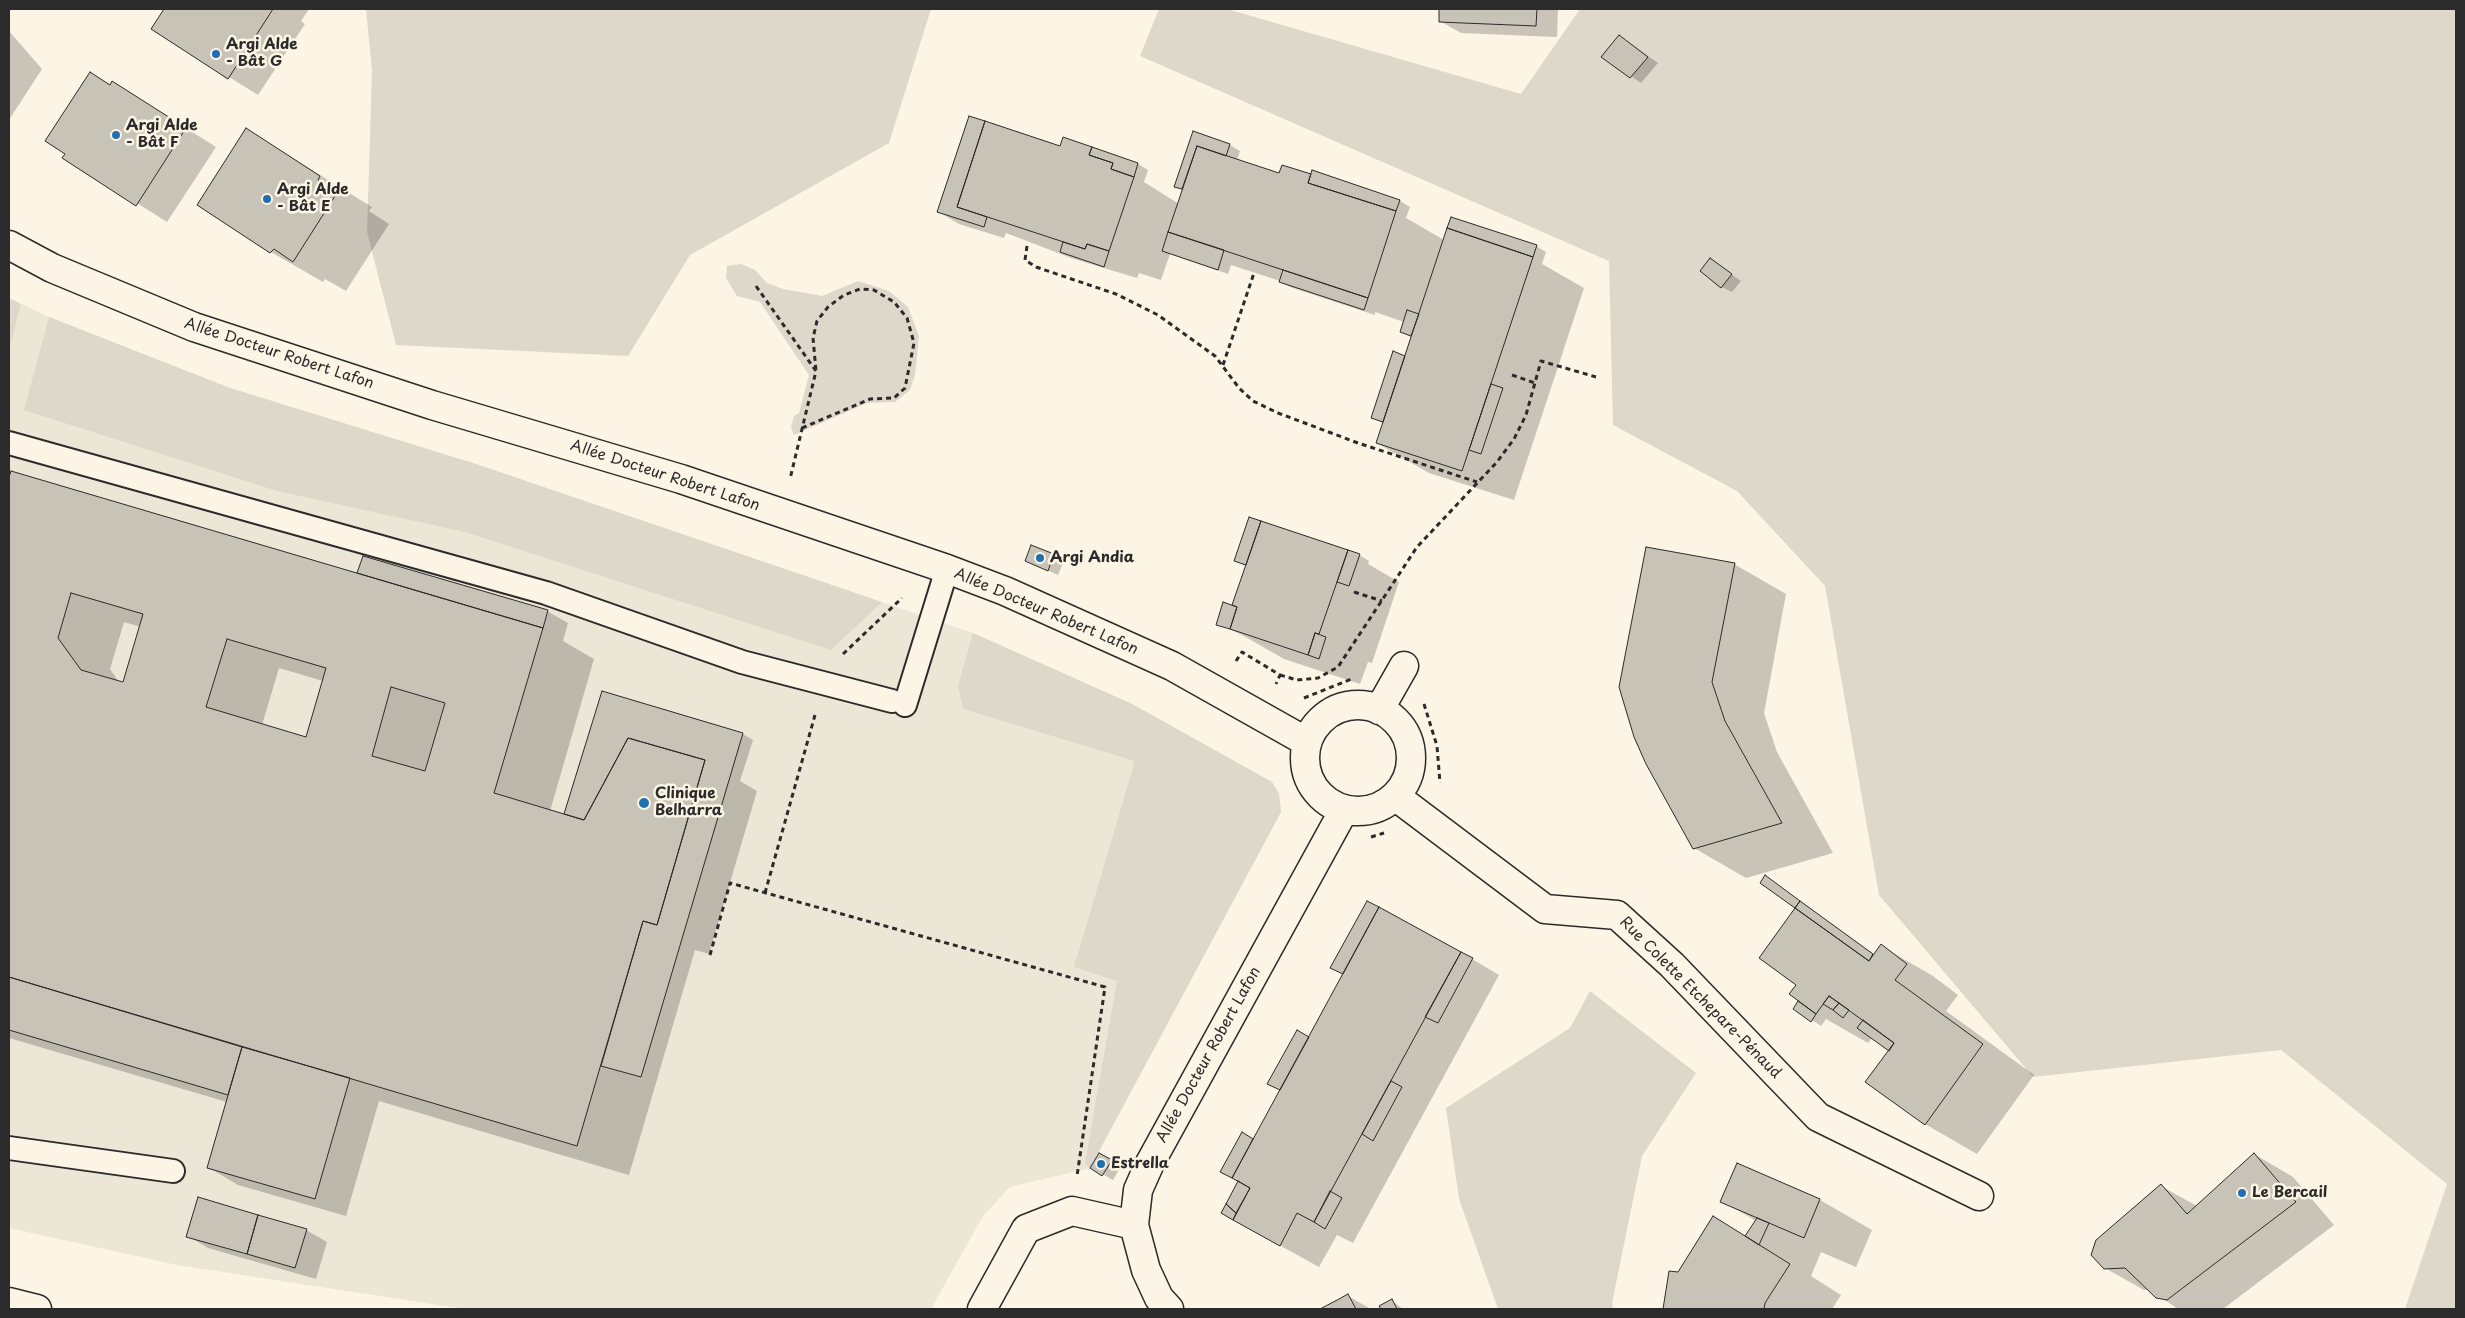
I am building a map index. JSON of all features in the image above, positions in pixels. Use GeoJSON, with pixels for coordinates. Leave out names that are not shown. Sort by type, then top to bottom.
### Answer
{"type":"FeatureCollection","features":[{"type":"Feature","properties":{"kind":"street","name":"Allée Docteur Robert Lafon"},"geometry":{"type":"LineString","coordinates":[[9,245],[52,268],[202,330],[432,405],[681,479],[947,569],[1005,592],[1172,666],[1307,742]]}},
{"type":"Feature","properties":{"kind":"street"},"geometry":{"type":"LineString","coordinates":[[1379,710],[1404,666]]}},
{"type":"Feature","properties":{"kind":"street"},"geometry":{"type":"LineString","coordinates":[[1362,705],[1379,710],[1393,719],[1404,733],[1410,749],[1410,766],[1406,782],[1395,796],[1380,806],[1362,811],[1344,810],[1325,800],[1311,783],[1305,763],[1307,742],[1316,726],[1328,714],[1344,707],[1362,705]]}},
{"type":"Feature","properties":{"kind":"street","name":"Rue Colette Etchepare-Pénaud"},"geometry":{"type":"LineString","coordinates":[[1395,796],[1545,909],[1617,915],[1672,965],[1818,1117],[1979,1196]]}},
{"type":"Feature","properties":{"kind":"street","name":"Allée Docteur Robert Lafon"},"geometry":{"type":"LineString","coordinates":[[1169,1309],[1160,1298],[1146,1270],[1134,1225],[1138,1190],[1150,1163],[1344,810]]}},
{"type":"Feature","properties":{"kind":"street"},"geometry":{"type":"LineString","coordinates":[[982,1309],[1026,1229],[1072,1211],[1134,1225]]}},
{"type":"Feature","properties":{"kind":"street"},"geometry":{"type":"LineString","coordinates":[[9,1302],[37,1309]]}},
{"type":"Feature","properties":{"kind":"lane"},"geometry":{"type":"LineString","coordinates":[[9,444],[546,593],[742,662],[898,703],[947,569]]}},
{"type":"Feature","properties":{"kind":"lane"},"geometry":{"type":"LineString","coordinates":[[9,1148],[173,1171]]}},
{"type":"Feature","properties":{"kind":"path"},"geometry":{"type":"LineString","coordinates":[[1027,246],[1025,260],[1036,267],[1116,294],[1158,315],[1215,356],[1239,388],[1253,401],[1278,413],[1358,442],[1477,482]]}},
{"type":"Feature","properties":{"kind":"path"},"geometry":{"type":"LineString","coordinates":[[1223,365],[1254,273]]}},
{"type":"Feature","properties":{"kind":"path"},"geometry":{"type":"LineString","coordinates":[[756,286],[816,371]]}},
{"type":"Feature","properties":{"kind":"path"},"geometry":{"type":"LineString","coordinates":[[781,514],[802,428],[816,371],[813,338],[817,322],[828,307],[844,295],[860,289],[874,290],[894,302],[908,318],[914,343],[906,388],[894,398],[870,399],[802,428]]}},
{"type":"Feature","properties":{"kind":"path"},"geometry":{"type":"LineString","coordinates":[[1233,666],[1242,652],[1280,674],[1297,680],[1318,678],[1338,667],[1417,547],[1497,462],[1514,439],[1526,415],[1541,361],[1596,377]]}},
{"type":"Feature","properties":{"kind":"path"},"geometry":{"type":"LineString","coordinates":[[1512,375],[1535,383]]}},
{"type":"Feature","properties":{"kind":"path"},"geometry":{"type":"LineString","coordinates":[[1354,592],[1382,601]]}},
{"type":"Feature","properties":{"kind":"path"},"geometry":{"type":"LineString","coordinates":[[765,892],[829,667],[904,596]]}},
{"type":"Feature","properties":{"kind":"path"},"geometry":{"type":"LineString","coordinates":[[1273,689],[1280,674]]}},
{"type":"Feature","properties":{"kind":"path"},"geometry":{"type":"LineString","coordinates":[[710,955],[730,884],[765,892],[1105,987],[1072,1211]]}},
{"type":"Feature","properties":{"kind":"shaded area"},"geometry":{"type":"Polygon","coordinates":[[[366,9],[931,9],[889,143],[690,255],[628,356],[396,345],[367,232],[372,71],[366,9]]]}},
{"type":"Feature","properties":{"kind":"shaded area"},"geometry":{"type":"Polygon","coordinates":[[[1159,9],[1227,9],[1521,94],[1580,9],[2456,9],[2456,1309],[2405,1309],[2447,1184],[2281,1050],[2033,1077],[1879,895],[1825,586],[1737,491],[1613,425],[1609,261],[1140,56],[1159,9]]]}},
{"type":"Feature","properties":{"kind":"shaded area"},"geometry":{"type":"Polygon","coordinates":[[[741,264],[755,270],[767,283],[783,289],[822,296],[858,281],[889,291],[908,307],[919,336],[915,375],[910,390],[895,402],[867,403],[794,435],[791,427],[794,416],[799,413],[809,375],[760,302],[737,296],[726,278],[727,266],[741,264]]]}},
{"type":"Feature","properties":{"kind":"shaded area","name":"Clinique Belharra"},"geometry":{"type":"Polygon","coordinates":[[[9,298],[49,317],[230,388],[476,464],[973,633],[1132,704],[1272,782],[1279,794],[1281,812],[1090,1168],[1010,1187],[983,1216],[931,1309],[465,1309],[177,1265],[9,1228],[9,298]]]}},
{"type":"Feature","properties":{"kind":"shaded area"},"geometry":{"type":"Polygon","coordinates":[[[9,298],[21,304],[9,350],[9,298]]]}},
{"type":"Feature","properties":{"kind":"shaded area"},"geometry":{"type":"Polygon","coordinates":[[[49,317],[230,388],[476,464],[882,602],[831,650],[465,532],[277,491],[24,410],[49,317]]]}},
{"type":"Feature","properties":{"kind":"shaded area"},"geometry":{"type":"Polygon","coordinates":[[[973,633],[1132,704],[1272,782],[1279,794],[1281,812],[1090,1168],[1085,1163],[1117,981],[1074,967],[1135,761],[963,709],[958,686],[973,633]]]}},
{"type":"Feature","properties":{"kind":"shaded area"},"geometry":{"type":"Polygon","coordinates":[[[1590,991],[1696,1073],[1642,1156],[1612,1303],[1613,1309],[1498,1309],[1459,1199],[1446,1108],[1570,1028],[1590,991]]]}},
{"type":"Feature","properties":{"kind":"building","name":"Argi Alde - Bât G"},"geometry":{"type":"Polygon","coordinates":[[[164,9],[273,9],[228,79],[151,29],[164,9]]]}},
{"type":"Feature","properties":{"kind":"building"},"geometry":{"type":"Polygon","coordinates":[[[1439,9],[1537,9],[1536,26],[1439,22],[1439,9]]]}},
{"type":"Feature","properties":{"kind":"building"},"geometry":{"type":"Polygon","coordinates":[[[1619,35],[1648,57],[1630,78],[1601,57],[1619,35]]]}},
{"type":"Feature","properties":{"kind":"building","name":"Argi Alde - Bât F"},"geometry":{"type":"Polygon","coordinates":[[[90,72],[110,85],[112,81],[186,128],[136,206],[62,158],[65,154],[45,141],[90,72]]]}},
{"type":"Feature","properties":{"kind":"building"},"geometry":{"type":"Polygon","coordinates":[[[969,116],[985,121],[957,207],[987,217],[984,227],[937,212],[969,116]]]}},
{"type":"Feature","properties":{"kind":"building"},"geometry":{"type":"Polygon","coordinates":[[[985,121],[1060,146],[1063,137],[1092,147],[1089,155],[1113,163],[1111,169],[1134,177],[1109,251],[1087,244],[1085,249],[957,207],[985,121]]]}},
{"type":"Feature","properties":{"kind":"building","name":"Argi Alde - Bât E"},"geometry":{"type":"Polygon","coordinates":[[[246,128],[320,176],[318,180],[337,193],[293,262],[274,249],[270,253],[197,205],[246,128]]]}},
{"type":"Feature","properties":{"kind":"building"},"geometry":{"type":"Polygon","coordinates":[[[1193,131],[1230,144],[1226,156],[1197,146],[1182,189],[1174,187],[1193,131]]]}},
{"type":"Feature","properties":{"kind":"building"},"geometry":{"type":"Polygon","coordinates":[[[1197,146],[1279,173],[1282,165],[1311,174],[1308,183],[1396,211],[1368,298],[1168,232],[1197,146]]]}},
{"type":"Feature","properties":{"kind":"building"},"geometry":{"type":"Polygon","coordinates":[[[1092,147],[1138,163],[1134,177],[1111,169],[1113,163],[1089,155],[1092,147]]]}},
{"type":"Feature","properties":{"kind":"building"},"geometry":{"type":"Polygon","coordinates":[[[1312,170],[1400,200],[1396,211],[1308,183],[1312,170]]]}},
{"type":"Feature","properties":{"kind":"building"},"geometry":{"type":"Polygon","coordinates":[[[1451,217],[1537,245],[1533,257],[1447,228],[1451,217]]]}},
{"type":"Feature","properties":{"kind":"building"},"geometry":{"type":"Polygon","coordinates":[[[1447,228],[1533,257],[1462,471],[1376,443],[1447,228]]]}},
{"type":"Feature","properties":{"kind":"building"},"geometry":{"type":"Polygon","coordinates":[[[1168,232],[1224,250],[1218,270],[1162,251],[1168,232]]]}},
{"type":"Feature","properties":{"kind":"building"},"geometry":{"type":"Polygon","coordinates":[[[1063,242],[1085,249],[1087,244],[1109,251],[1104,267],[1060,252],[1063,242]]]}},
{"type":"Feature","properties":{"kind":"building"},"geometry":{"type":"Polygon","coordinates":[[[1710,258],[1732,274],[1721,288],[1700,271],[1710,258]]]}},
{"type":"Feature","properties":{"kind":"building"},"geometry":{"type":"Polygon","coordinates":[[[1283,270],[1368,298],[1364,310],[1279,282],[1283,270]]]}},
{"type":"Feature","properties":{"kind":"building"},"geometry":{"type":"Polygon","coordinates":[[[1407,310],[1419,314],[1411,336],[1400,332],[1407,310]]]}},
{"type":"Feature","properties":{"kind":"building"},"geometry":{"type":"Polygon","coordinates":[[[1393,351],[1405,356],[1383,422],[1371,418],[1393,351]]]}},
{"type":"Feature","properties":{"kind":"building"},"geometry":{"type":"Polygon","coordinates":[[[1491,384],[1503,388],[1481,454],[1469,450],[1491,384]]]}},
{"type":"Feature","properties":{"kind":"building"},"geometry":{"type":"Polygon","coordinates":[[[11,471],[543,628],[494,793],[584,820],[628,738],[705,760],[657,925],[643,921],[577,1146],[9,977],[9,477],[11,471]],[[71,593],[58,638],[81,670],[123,682],[143,614],[71,593]],[[227,639],[206,707],[306,737],[326,668],[227,639]],[[391,687],[372,756],[425,771],[445,703],[391,687]]]}},
{"type":"Feature","properties":{"kind":"building"},"geometry":{"type":"Polygon","coordinates":[[[1249,517],[1261,521],[1246,565],[1234,561],[1249,517]]]}},
{"type":"Feature","properties":{"kind":"building"},"geometry":{"type":"Polygon","coordinates":[[[1261,521],[1348,550],[1319,634],[1315,633],[1308,655],[1230,629],[1237,607],[1232,605],[1261,521]]]}},
{"type":"Feature","properties":{"kind":"building","name":"Argi Andia"},"geometry":{"type":"Polygon","coordinates":[[[1031,545],[1054,554],[1048,571],[1025,561],[1031,545]]]}},
{"type":"Feature","properties":{"kind":"building"},"geometry":{"type":"Polygon","coordinates":[[[1646,547],[1735,563],[1712,682],[1725,721],[1782,823],[1693,849],[1646,764],[1634,737],[1619,687],[1646,547]]]}},
{"type":"Feature","properties":{"kind":"building"},"geometry":{"type":"Polygon","coordinates":[[[1348,550],[1360,554],[1349,586],[1337,582],[1348,550]]]}},
{"type":"Feature","properties":{"kind":"building"},"geometry":{"type":"Polygon","coordinates":[[[363,556],[548,610],[543,628],[357,573],[363,556]]]}},
{"type":"Feature","properties":{"kind":"building"},"geometry":{"type":"Polygon","coordinates":[[[1223,602],[1237,607],[1230,629],[1216,625],[1223,602]]]}},
{"type":"Feature","properties":{"kind":"building"},"geometry":{"type":"Polygon","coordinates":[[[1315,633],[1326,637],[1319,659],[1308,655],[1315,633]]]}},
{"type":"Feature","properties":{"kind":"building"},"geometry":{"type":"Polygon","coordinates":[[[602,691],[743,733],[641,1077],[601,1066],[643,921],[657,925],[705,760],[628,738],[584,820],[564,814],[602,691]]]}},
{"type":"Feature","properties":{"kind":"building"},"geometry":{"type":"Polygon","coordinates":[[[1765,875],[1800,901],[1795,908],[1760,883],[1765,875]]]}},
{"type":"Feature","properties":{"kind":"building"},"geometry":{"type":"Polygon","coordinates":[[[1367,901],[1379,907],[1343,974],[1330,968],[1367,901]]]}},
{"type":"Feature","properties":{"kind":"building"},"geometry":{"type":"Polygon","coordinates":[[[1800,901],[1873,954],[1869,961],[1795,908],[1800,901]]]}},
{"type":"Feature","properties":{"kind":"building"},"geometry":{"type":"Polygon","coordinates":[[[1379,907],[1461,952],[1314,1222],[1297,1213],[1280,1246],[1233,1220],[1250,1188],[1232,1178],[1379,907]]]}},
{"type":"Feature","properties":{"kind":"building"},"geometry":{"type":"Polygon","coordinates":[[[1795,908],[1869,961],[1881,944],[1907,964],[1895,980],[1983,1044],[1925,1125],[1865,1082],[1894,1043],[1829,996],[1816,1014],[1789,994],[1796,985],[1759,958],[1795,908]]]}},
{"type":"Feature","properties":{"kind":"building"},"geometry":{"type":"Polygon","coordinates":[[[1461,952],[1473,958],[1438,1023],[1425,1017],[1461,952]]]}},
{"type":"Feature","properties":{"kind":"building"},"geometry":{"type":"Polygon","coordinates":[[[9,977],[242,1047],[228,1095],[9,1030],[9,977]]]}},
{"type":"Feature","properties":{"kind":"building"},"geometry":{"type":"Polygon","coordinates":[[[1829,996],[1839,1003],[1833,1010],[1823,1004],[1829,996]]]}},
{"type":"Feature","properties":{"kind":"building"},"geometry":{"type":"Polygon","coordinates":[[[1798,1001],[1816,1014],[1811,1022],[1793,1009],[1798,1001]]]}},
{"type":"Feature","properties":{"kind":"building"},"geometry":{"type":"Polygon","coordinates":[[[1839,1003],[1849,1010],[1843,1018],[1833,1010],[1839,1003]]]}},
{"type":"Feature","properties":{"kind":"building"},"geometry":{"type":"Polygon","coordinates":[[[1863,1020],[1894,1043],[1889,1051],[1857,1028],[1863,1020]]]}},
{"type":"Feature","properties":{"kind":"building"},"geometry":{"type":"Polygon","coordinates":[[[1297,1030],[1309,1037],[1280,1090],[1267,1084],[1297,1030]]]}},
{"type":"Feature","properties":{"kind":"building"},"geometry":{"type":"Polygon","coordinates":[[[242,1047],[350,1078],[315,1199],[207,1168],[242,1047]]]}},
{"type":"Feature","properties":{"kind":"building"},"geometry":{"type":"Polygon","coordinates":[[[1391,1081],[1402,1087],[1373,1141],[1362,1134],[1391,1081]]]}},
{"type":"Feature","properties":{"kind":"building"},"geometry":{"type":"Polygon","coordinates":[[[1242,1132],[1253,1139],[1232,1178],[1220,1172],[1242,1132]]]}},
{"type":"Feature","properties":{"kind":"building","name":"Estrella"},"geometry":{"type":"Polygon","coordinates":[[[1099,1153],[1112,1160],[1102,1176],[1090,1168],[1099,1153]]]}},
{"type":"Feature","properties":{"kind":"building"},"geometry":{"type":"Polygon","coordinates":[[[2254,1153],[2296,1202],[2167,1300],[2156,1298],[2125,1268],[2104,1269],[2091,1255],[2096,1240],[2161,1184],[2187,1214],[2254,1153]]]}},
{"type":"Feature","properties":{"kind":"building"},"geometry":{"type":"Polygon","coordinates":[[[1737,1163],[1820,1199],[1804,1238],[1720,1202],[1737,1163]]]}},
{"type":"Feature","properties":{"kind":"building"},"geometry":{"type":"Polygon","coordinates":[[[1238,1181],[1250,1188],[1236,1213],[1226,1204],[1238,1181]]]}},
{"type":"Feature","properties":{"kind":"building"},"geometry":{"type":"Polygon","coordinates":[[[1330,1191],[1342,1198],[1325,1229],[1314,1222],[1330,1191]]]}},
{"type":"Feature","properties":{"kind":"building"},"geometry":{"type":"Polygon","coordinates":[[[198,1197],[258,1215],[247,1254],[186,1237],[198,1197]]]}},
{"type":"Feature","properties":{"kind":"building"},"geometry":{"type":"Polygon","coordinates":[[[1226,1204],[1236,1213],[1233,1220],[1221,1213],[1226,1204]]]}},
{"type":"Feature","properties":{"kind":"building"},"geometry":{"type":"Polygon","coordinates":[[[258,1215],[307,1229],[295,1268],[247,1254],[258,1215]]]}},
{"type":"Feature","properties":{"kind":"building"},"geometry":{"type":"Polygon","coordinates":[[[1713,1216],[1790,1264],[1765,1303],[1764,1309],[1663,1309],[1669,1271],[1678,1272],[1713,1216]]]}},
{"type":"Feature","properties":{"kind":"building"},"geometry":{"type":"Polygon","coordinates":[[[1757,1218],[1769,1223],[1759,1245],[1745,1236],[1757,1218]]]}},
{"type":"Feature","properties":{"kind":"building"},"geometry":{"type":"Polygon","coordinates":[[[1348,1294],[1356,1309],[1320,1309],[1339,1299],[1348,1294]]]}},
{"type":"Feature","properties":{"kind":"building"},"geometry":{"type":"Polygon","coordinates":[[[1392,1299],[1397,1309],[1381,1309],[1379,1306],[1392,1299]]]}},
{"type":"Feature","properties":{"kind":"place","name":"Argi Alde - Bât G"},"geometry":{"type":"Point","coordinates":[216,54]}},
{"type":"Feature","properties":{"kind":"place","name":"Argi Alde - Bât F"},"geometry":{"type":"Point","coordinates":[116,135]}},
{"type":"Feature","properties":{"kind":"place","name":"Argi Alde - Bât E"},"geometry":{"type":"Point","coordinates":[267,199]}},
{"type":"Feature","properties":{"kind":"place","name":"Argi Andia"},"geometry":{"type":"Point","coordinates":[1040,558]}},
{"type":"Feature","properties":{"kind":"place","name":"Clinique Belharra"},"geometry":{"type":"Point","coordinates":[644,803]}},
{"type":"Feature","properties":{"kind":"place","name":"Estrella"},"geometry":{"type":"Point","coordinates":[1101,1164]}},
{"type":"Feature","properties":{"kind":"place","name":"Le Bercail"},"geometry":{"type":"Point","coordinates":[2242,1193]}}]}
